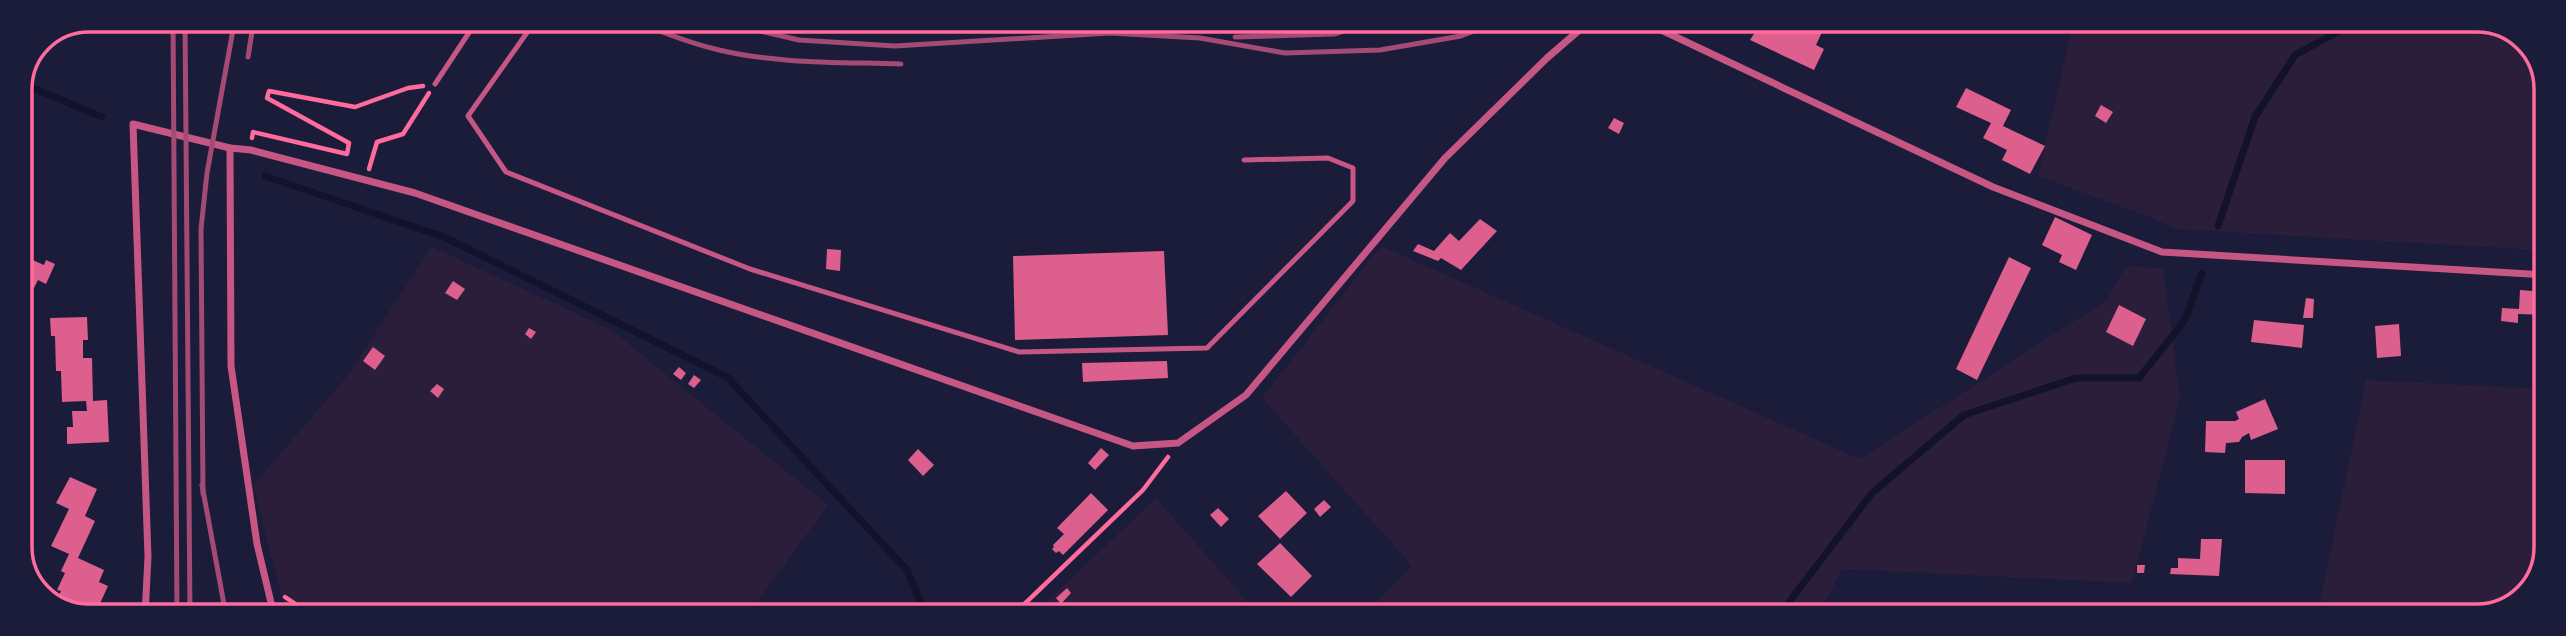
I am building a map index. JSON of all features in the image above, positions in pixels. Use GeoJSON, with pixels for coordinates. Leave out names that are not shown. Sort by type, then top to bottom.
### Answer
{"type":"FeatureCollection","features":[{"type":"Feature","properties":{"kind":"street"},"geometry":{"type":"LineString","coordinates":[[146,604],[148,557],[134,124],[230,148],[251,150],[415,193],[1133,446],[1178,443],[1247,395],[1445,158],[1577,32]]}},
{"type":"Feature","properties":{"kind":"street"},"geometry":{"type":"LineString","coordinates":[[1665,32],[1993,187],[2162,252],[2534,274]]}},
{"type":"Feature","properties":{"kind":"street"},"geometry":{"type":"LineString","coordinates":[[230,148],[231,366],[257,544],[271,604]]}},
{"type":"Feature","properties":{"kind":"lane"},"geometry":{"type":"LineString","coordinates":[[435,84],[469,32]]}},
{"type":"Feature","properties":{"kind":"lane"},"geometry":{"type":"LineString","coordinates":[[528,32],[468,116],[506,172],[750,269],[1019,352],[1207,348],[1353,201],[1353,168],[1328,158],[1244,160]]}},
{"type":"Feature","properties":{"kind":"path"},"geometry":{"type":"LineString","coordinates":[[251,150],[253,132],[347,153],[349,143],[267,97],[269,90],[355,107],[408,88],[435,84]]}},
{"type":"Feature","properties":{"kind":"path"},"geometry":{"type":"LineString","coordinates":[[374,151],[377,142],[403,134],[435,84]]}},
{"type":"Feature","properties":{"kind":"path"},"geometry":{"type":"LineString","coordinates":[[1024,604],[1143,490],[1178,443]]}},
{"type":"Feature","properties":{"kind":"path"},"geometry":{"type":"LineString","coordinates":[[267,585],[296,604]]}},
{"type":"Feature","properties":{"kind":"shaded area"},"geometry":{"type":"Polygon","coordinates":[[[2071,32],[2488,33],[2506,39],[2520,51],[2527,60],[2533,78],[2534,250],[2176,229],[2038,176],[2071,32]]]}},
{"type":"Feature","properties":{"kind":"shaded area"},"geometry":{"type":"Polygon","coordinates":[[[1381,246],[1860,459],[2107,300],[2126,266],[2163,268],[2180,398],[2132,583],[1842,569],[1825,604],[1373,604],[1412,566],[1262,398],[1381,246]]]}},
{"type":"Feature","properties":{"kind":"shaded area"},"geometry":{"type":"Polygon","coordinates":[[[432,247],[610,329],[828,505],[756,604],[283,604],[253,485],[344,380],[432,247]]]}},
{"type":"Feature","properties":{"kind":"shaded area"},"geometry":{"type":"Polygon","coordinates":[[[2366,380],[2534,388],[2533,558],[2527,576],[2515,590],[2496,601],[2477,604],[2322,604],[2366,380]]]}},
{"type":"Feature","properties":{"kind":"shaded area"},"geometry":{"type":"Polygon","coordinates":[[[1156,498],[1249,604],[1045,604],[1156,498]]]}},
{"type":"Feature","properties":{"kind":"building"},"geometry":{"type":"Polygon","coordinates":[[[1755,32],[1822,32],[1816,45],[1824,49],[1814,70],[1750,40],[1755,32]]]}},
{"type":"Feature","properties":{"kind":"building"},"geometry":{"type":"Polygon","coordinates":[[[1966,88],[2011,110],[2003,126],[2045,146],[2030,174],[2002,160],[2007,150],[1983,138],[1991,123],[1956,107],[1966,88]]]}},
{"type":"Feature","properties":{"kind":"building"},"geometry":{"type":"Polygon","coordinates":[[[2101,105],[2113,112],[2106,123],[2095,116],[2101,105]]]}},
{"type":"Feature","properties":{"kind":"building"},"geometry":{"type":"Polygon","coordinates":[[[1614,118],[1624,123],[1619,134],[1608,128],[1614,118]]]}},
{"type":"Feature","properties":{"kind":"building"},"geometry":{"type":"Polygon","coordinates":[[[2055,217],[2092,235],[2076,270],[2059,262],[2062,255],[2042,245],[2055,217]]]}},
{"type":"Feature","properties":{"kind":"building"},"geometry":{"type":"Polygon","coordinates":[[[1480,219],[1497,231],[1461,270],[1441,258],[1438,261],[1413,251],[1418,244],[1434,251],[1450,233],[1459,241],[1480,219]]]}},
{"type":"Feature","properties":{"kind":"building"},"geometry":{"type":"Polygon","coordinates":[[[827,249],[841,250],[840,271],[826,269],[827,249]]]}},
{"type":"Feature","properties":{"kind":"building"},"geometry":{"type":"Polygon","coordinates":[[[1164,251],[1168,335],[1015,340],[1013,256],[1164,251]]]}},
{"type":"Feature","properties":{"kind":"building"},"geometry":{"type":"Polygon","coordinates":[[[2009,257],[2031,268],[1977,380],[1956,369],[2009,257]]]}},
{"type":"Feature","properties":{"kind":"building"},"geometry":{"type":"Polygon","coordinates":[[[32,260],[44,265],[46,260],[55,264],[46,284],[38,280],[32,292],[32,260]]]}},
{"type":"Feature","properties":{"kind":"building"},"geometry":{"type":"Polygon","coordinates":[[[453,281],[465,289],[457,300],[445,293],[453,281]]]}},
{"type":"Feature","properties":{"kind":"building"},"geometry":{"type":"Polygon","coordinates":[[[2520,290],[2534,291],[2534,315],[2518,314],[2518,323],[2501,321],[2502,308],[2519,309],[2520,290]]]}},
{"type":"Feature","properties":{"kind":"building"},"geometry":{"type":"Polygon","coordinates":[[[2306,298],[2314,299],[2313,318],[2303,318],[2306,298]]]}},
{"type":"Feature","properties":{"kind":"building"},"geometry":{"type":"Polygon","coordinates":[[[2119,305],[2146,319],[2133,346],[2106,332],[2119,305]]]}},
{"type":"Feature","properties":{"kind":"building"},"geometry":{"type":"Polygon","coordinates":[[[87,317],[88,340],[83,340],[83,358],[92,358],[93,401],[107,400],[109,442],[67,444],[67,427],[73,427],[72,411],[87,411],[86,401],[62,402],[61,371],[56,371],[55,336],[51,336],[50,318],[87,317]]]}},
{"type":"Feature","properties":{"kind":"building"},"geometry":{"type":"Polygon","coordinates":[[[2254,320],[2304,325],[2302,348],[2251,342],[2254,320]]]}},
{"type":"Feature","properties":{"kind":"building"},"geometry":{"type":"Polygon","coordinates":[[[2399,324],[2401,356],[2377,358],[2375,326],[2399,324]]]}},
{"type":"Feature","properties":{"kind":"building"},"geometry":{"type":"Polygon","coordinates":[[[529,328],[536,332],[531,339],[525,334],[529,328]]]}},
{"type":"Feature","properties":{"kind":"building"},"geometry":{"type":"Polygon","coordinates":[[[373,347],[385,356],[375,370],[363,361],[373,347]]]}},
{"type":"Feature","properties":{"kind":"building"},"geometry":{"type":"Polygon","coordinates":[[[1167,361],[1168,378],[1083,382],[1082,363],[1167,361]]]}},
{"type":"Feature","properties":{"kind":"building"},"geometry":{"type":"Polygon","coordinates":[[[679,367],[686,373],[681,380],[673,374],[679,367]]]}},
{"type":"Feature","properties":{"kind":"building"},"geometry":{"type":"Polygon","coordinates":[[[694,375],[701,380],[694,388],[688,384],[694,375]]]}},
{"type":"Feature","properties":{"kind":"building"},"geometry":{"type":"Polygon","coordinates":[[[437,384],[444,389],[438,398],[430,391],[437,384]]]}},
{"type":"Feature","properties":{"kind":"building"},"geometry":{"type":"Polygon","coordinates":[[[2265,399],[2278,429],[2251,440],[2249,433],[2239,442],[2226,443],[2225,453],[2205,452],[2206,421],[2235,421],[2239,419],[2236,412],[2265,399]]]}},
{"type":"Feature","properties":{"kind":"building"},"geometry":{"type":"Polygon","coordinates":[[[1101,448],[1109,455],[1095,470],[1088,463],[1101,448]]]}},
{"type":"Feature","properties":{"kind":"building"},"geometry":{"type":"Polygon","coordinates":[[[918,449],[934,465],[923,476],[908,460],[918,449]]]}},
{"type":"Feature","properties":{"kind":"building"},"geometry":{"type":"Polygon","coordinates":[[[2245,460],[2285,460],[2285,494],[2245,493],[2245,460]]]}},
{"type":"Feature","properties":{"kind":"building"},"geometry":{"type":"Polygon","coordinates":[[[70,477],[97,489],[85,516],[95,521],[78,558],[104,570],[99,582],[108,586],[100,604],[78,603],[59,596],[61,591],[57,590],[65,573],[61,571],[69,554],[51,546],[69,509],[56,503],[70,477]]]}},
{"type":"Feature","properties":{"kind":"building"},"geometry":{"type":"Polygon","coordinates":[[[1286,491],[1307,513],[1280,539],[1258,516],[1286,491]]]}},
{"type":"Feature","properties":{"kind":"building"},"geometry":{"type":"Polygon","coordinates":[[[1091,493],[1108,510],[1063,555],[1059,551],[1056,553],[1052,549],[1053,545],[1064,534],[1057,528],[1091,493]]]}},
{"type":"Feature","properties":{"kind":"building"},"geometry":{"type":"Polygon","coordinates":[[[1324,500],[1331,507],[1320,517],[1314,509],[1324,500]]]}},
{"type":"Feature","properties":{"kind":"building"},"geometry":{"type":"Polygon","coordinates":[[[1218,508],[1229,519],[1221,527],[1210,515],[1218,508]]]}},
{"type":"Feature","properties":{"kind":"building"},"geometry":{"type":"Polygon","coordinates":[[[2201,539],[2222,539],[2219,576],[2170,574],[2171,568],[2178,568],[2178,558],[2200,559],[2201,539]]]}},
{"type":"Feature","properties":{"kind":"building"},"geometry":{"type":"Polygon","coordinates":[[[1280,543],[1312,576],[1291,597],[1257,564],[1280,543]]]}},
{"type":"Feature","properties":{"kind":"building"},"geometry":{"type":"Polygon","coordinates":[[[2137,565],[2145,565],[2144,573],[2137,573],[2137,565]]]}},
{"type":"Feature","properties":{"kind":"building"},"geometry":{"type":"Polygon","coordinates":[[[1067,588],[1071,593],[1061,604],[1056,598],[1067,588]]]}},
{"type":"Feature","properties":{"kind":"waterway"},"geometry":{"type":"LineString","coordinates":[[2218,226],[2255,117],[2295,55],[2338,32]]}},
{"type":"Feature","properties":{"kind":"waterway"},"geometry":{"type":"LineString","coordinates":[[32,88],[102,117]]}},
{"type":"Feature","properties":{"kind":"waterway"},"geometry":{"type":"LineString","coordinates":[[265,176],[444,237],[727,377],[907,570],[922,604]]}},
{"type":"Feature","properties":{"kind":"waterway"},"geometry":{"type":"LineString","coordinates":[[1788,604],[1872,493],[1964,415],[2076,378],[2139,378],[2185,320],[2202,273]]}},
{"type":"Feature","properties":{"kind":"railway"},"geometry":{"type":"LineString","coordinates":[[173,32],[177,604]]}},
{"type":"Feature","properties":{"kind":"railway"},"geometry":{"type":"LineString","coordinates":[[185,32],[190,604]]}},
{"type":"Feature","properties":{"kind":"railway"},"geometry":{"type":"LineString","coordinates":[[203,494],[201,229],[207,173],[233,32]]}},
{"type":"Feature","properties":{"kind":"railway"},"geometry":{"type":"LineString","coordinates":[[248,57],[252,32]]}},
{"type":"Feature","properties":{"kind":"railway"},"geometry":{"type":"LineString","coordinates":[[663,32],[741,55],[809,61],[901,64]]}},
{"type":"Feature","properties":{"kind":"railway"},"geometry":{"type":"LineString","coordinates":[[764,32],[799,40],[895,46],[1110,33],[1200,38],[1285,53],[1380,50],[1471,32]]}},
{"type":"Feature","properties":{"kind":"railway"},"geometry":{"type":"LineString","coordinates":[[1235,37],[1340,32]]}},
{"type":"Feature","properties":{"kind":"railway"},"geometry":{"type":"LineString","coordinates":[[202,485],[224,604]]}}]}
